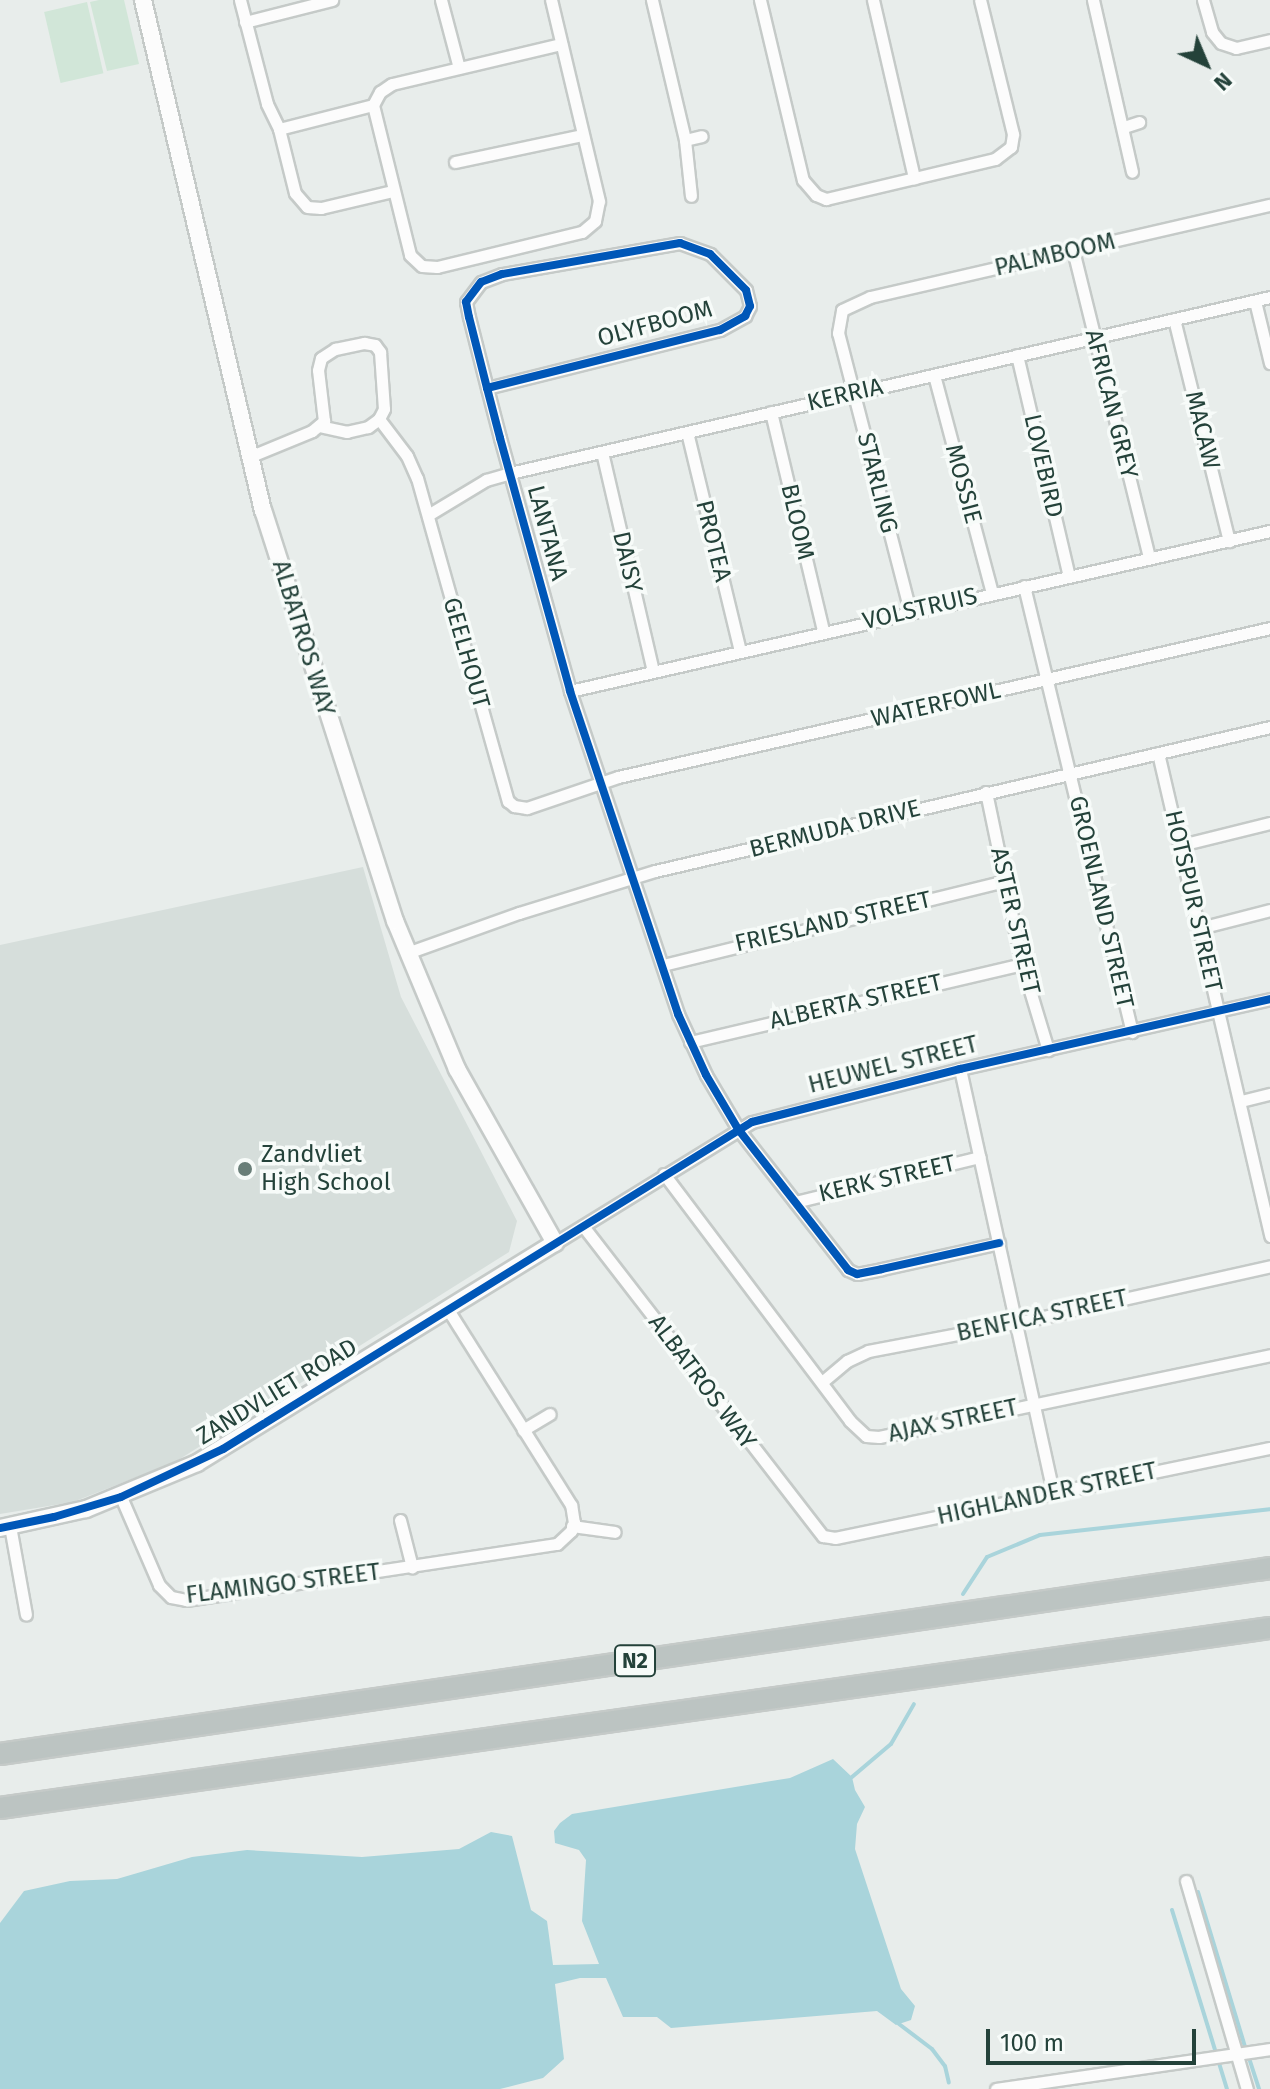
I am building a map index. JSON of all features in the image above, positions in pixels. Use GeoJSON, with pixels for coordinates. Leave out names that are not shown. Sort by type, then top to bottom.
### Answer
{"type":"FeatureCollection","features":[{"type":"Feature","properties":{"kind":"highway","name":"N2"},"geometry":{"type":"LineString","coordinates":[[0,1754],[1270,1568]]}},
{"type":"Feature","properties":{"kind":"highway","name":"N2"},"geometry":{"type":"LineString","coordinates":[[0,1808],[1270,1628]]}},
{"type":"Feature","properties":{"kind":"street","name":"ALBATROS WAY"},"geometry":{"type":"LineString","coordinates":[[143,0],[249,457],[300,632],[407,953],[464,1083],[555,1243]]}},
{"type":"Feature","properties":{"kind":"street"},"geometry":{"type":"LineString","coordinates":[[240,0],[267,104],[279,129],[295,193],[307,207],[321,208],[393,191]]}},
{"type":"Feature","properties":{"kind":"street"},"geometry":{"type":"LineString","coordinates":[[245,22],[332,0]]}},
{"type":"Feature","properties":{"kind":"street"},"geometry":{"type":"LineString","coordinates":[[441,0],[459,68]]}},
{"type":"Feature","properties":{"kind":"street"},"geometry":{"type":"LineString","coordinates":[[551,0],[599,201],[598,213],[588,228],[574,235],[437,267],[422,266],[410,255],[393,191],[373,105],[380,92],[392,84],[561,44]]}},
{"type":"Feature","properties":{"kind":"street"},"geometry":{"type":"LineString","coordinates":[[652,0],[685,140],[691,196]]}},
{"type":"Feature","properties":{"kind":"street"},"geometry":{"type":"LineString","coordinates":[[760,0],[806,186],[826,199],[995,159],[1011,147],[1013,134],[980,0]]}},
{"type":"Feature","properties":{"kind":"street"},"geometry":{"type":"LineString","coordinates":[[873,0],[914,178]]}},
{"type":"Feature","properties":{"kind":"street"},"geometry":{"type":"LineString","coordinates":[[1093,0],[1132,172]]}},
{"type":"Feature","properties":{"kind":"street"},"geometry":{"type":"LineString","coordinates":[[1203,0],[1212,32],[1225,46],[1236,48],[1270,40]]}},
{"type":"Feature","properties":{"kind":"street"},"geometry":{"type":"LineString","coordinates":[[279,129],[373,105]]}},
{"type":"Feature","properties":{"kind":"street"},"geometry":{"type":"LineString","coordinates":[[1124,127],[1139,122]]}},
{"type":"Feature","properties":{"kind":"street"},"geometry":{"type":"LineString","coordinates":[[455,162],[582,135]]}},
{"type":"Feature","properties":{"kind":"street"},"geometry":{"type":"LineString","coordinates":[[685,140],[702,136]]}},
{"type":"Feature","properties":{"kind":"street","name":"PALMBOOM"},"geometry":{"type":"LineString","coordinates":[[842,310],[870,297],[1270,205]]}},
{"type":"Feature","properties":{"kind":"street","name":"OLYFBOOM"},"geometry":{"type":"LineString","coordinates":[[470,292],[481,282],[502,274],[680,243],[710,254],[746,290],[750,306],[745,316],[720,330],[487,388]]}},
{"type":"Feature","properties":{"kind":"street","name":"AFRICAN GREY"},"geometry":{"type":"LineString","coordinates":[[1073,250],[1149,558]]}},
{"type":"Feature","properties":{"kind":"street","name":"LANTANA"},"geometry":{"type":"LineString","coordinates":[[470,292],[466,302],[487,388],[570,691],[690,1042],[738,1129],[836,1257],[848,1270],[857,1274],[999,1243]]}},
{"type":"Feature","properties":{"kind":"street","name":"KERRIA"},"geometry":{"type":"LineString","coordinates":[[428,515],[486,480],[510,473],[1270,297]]}},
{"type":"Feature","properties":{"kind":"street"},"geometry":{"type":"LineString","coordinates":[[1255,301],[1270,363]]}},
{"type":"Feature","properties":{"kind":"street","name":"STARLING"},"geometry":{"type":"LineString","coordinates":[[842,310],[838,333],[910,611]]}},
{"type":"Feature","properties":{"kind":"street","name":"MACAW"},"geometry":{"type":"LineString","coordinates":[[1174,319],[1229,541]]}},
{"type":"Feature","properties":{"kind":"street"},"geometry":{"type":"LineString","coordinates":[[249,457],[319,426],[347,432],[368,427],[379,419],[384,409],[380,352],[375,345],[364,343],[335,349],[321,358],[318,370],[325,413],[319,426]]}},
{"type":"Feature","properties":{"kind":"street","name":"LOVEBIRD"},"geometry":{"type":"LineString","coordinates":[[1017,355],[1069,576]]}},
{"type":"Feature","properties":{"kind":"street","name":"MOSSIE"},"geometry":{"type":"LineString","coordinates":[[934,375],[992,593]]}},
{"type":"Feature","properties":{"kind":"street","name":"BLOOM"},"geometry":{"type":"LineString","coordinates":[[771,412],[823,631]]}},
{"type":"Feature","properties":{"kind":"street","name":"GEELHOUT"},"geometry":{"type":"LineString","coordinates":[[379,419],[407,456],[428,515],[508,801],[527,808],[601,783]]}},
{"type":"Feature","properties":{"kind":"street","name":"PROTEA"},"geometry":{"type":"LineString","coordinates":[[687,432],[740,651]]}},
{"type":"Feature","properties":{"kind":"street","name":"DAISY"},"geometry":{"type":"LineString","coordinates":[[602,452],[653,671]]}},
{"type":"Feature","properties":{"kind":"street","name":"VOLSTRUIS"},"geometry":{"type":"LineString","coordinates":[[570,691],[1270,531]]}},
{"type":"Feature","properties":{"kind":"street","name":"GROENLAND STREET"},"geometry":{"type":"LineString","coordinates":[[1024,586],[1049,679],[1132,1032]]}},
{"type":"Feature","properties":{"kind":"street","name":"WATERFOWL"},"geometry":{"type":"LineString","coordinates":[[601,783],[1270,628]]}},
{"type":"Feature","properties":{"kind":"street","name":"BERMUDA DRIVE"},"geometry":{"type":"LineString","coordinates":[[407,953],[634,878],[1071,771],[1270,727]]}},
{"type":"Feature","properties":{"kind":"street","name":"HOTSPUR STREET"},"geometry":{"type":"LineString","coordinates":[[1158,753],[1218,1011],[1265,1184],[1270,1236]]}},
{"type":"Feature","properties":{"kind":"street","name":"ASTER STREET"},"geometry":{"type":"LineString","coordinates":[[986,792],[1022,964],[1048,1050]]}},
{"type":"Feature","properties":{"kind":"street"},"geometry":{"type":"LineString","coordinates":[[1181,845],[1270,823]]}},
{"type":"Feature","properties":{"kind":"street","name":"FRIESLAND STREET"},"geometry":{"type":"LineString","coordinates":[[663,965],[1004,881]]}},
{"type":"Feature","properties":{"kind":"street"},"geometry":{"type":"LineString","coordinates":[[1200,928],[1270,910]]}},
{"type":"Feature","properties":{"kind":"street","name":"ALBERTA STREET"},"geometry":{"type":"LineString","coordinates":[[690,1042],[1022,964]]}},
{"type":"Feature","properties":{"kind":"street","name":"HEUWEL STREET"},"geometry":{"type":"LineString","coordinates":[[555,1243],[738,1129],[843,1096],[1270,999]]}},
{"type":"Feature","properties":{"kind":"street"},"geometry":{"type":"LineString","coordinates":[[960,1069],[1053,1493]]}},
{"type":"Feature","properties":{"kind":"street"},"geometry":{"type":"LineString","coordinates":[[1241,1101],[1270,1094]]}},
{"type":"Feature","properties":{"kind":"street","name":"KERK STREET"},"geometry":{"type":"LineString","coordinates":[[795,1202],[980,1157]]}},
{"type":"Feature","properties":{"kind":"street","name":"AJAX STREET"},"geometry":{"type":"LineString","coordinates":[[664,1174],[866,1436],[879,1437],[1270,1355]]}},
{"type":"Feature","properties":{"kind":"street","name":"ALBATROS WAY"},"geometry":{"type":"LineString","coordinates":[[583,1226],[823,1536]]}},
{"type":"Feature","properties":{"kind":"street","name":"ZANDVLIET ROAD"},"geometry":{"type":"LineString","coordinates":[[26,1615],[5,1527],[121,1497],[223,1449],[555,1243]]}},
{"type":"Feature","properties":{"kind":"street","name":"BENFICA STREET"},"geometry":{"type":"LineString","coordinates":[[822,1382],[847,1361],[868,1351],[1016,1323],[1270,1266]]}},
{"type":"Feature","properties":{"kind":"street"},"geometry":{"type":"LineString","coordinates":[[448,1310],[571,1505],[572,1526],[615,1532]]}},
{"type":"Feature","properties":{"kind":"street"},"geometry":{"type":"LineString","coordinates":[[523,1430],[550,1414]]}},
{"type":"Feature","properties":{"kind":"street","name":"HIGHLANDER STREET"},"geometry":{"type":"LineString","coordinates":[[823,1536],[835,1538],[1270,1448]]}},
{"type":"Feature","properties":{"kind":"street","name":"FLAMINGO STREET"},"geometry":{"type":"LineString","coordinates":[[121,1497],[155,1577],[171,1597],[186,1600],[549,1547],[565,1539],[572,1526]]}},
{"type":"Feature","properties":{"kind":"street","name":"FLAMINGO STREET"},"geometry":{"type":"LineString","coordinates":[[400,1520],[412,1567]]}},
{"type":"Feature","properties":{"kind":"street"},"geometry":{"type":"LineString","coordinates":[[1186,1881],[1247,2089]]}},
{"type":"Feature","properties":{"kind":"street"},"geometry":{"type":"LineString","coordinates":[[996,2089],[1270,2049]]}},
{"type":"Feature","properties":{"kind":"shaded area","name":"Zandvliet High School"},"geometry":{"type":"Polygon","coordinates":[[[363,867],[401,997],[517,1221],[509,1252],[175,1462],[73,1502],[0,1514],[0,945],[363,867]]]}},
{"type":"Feature","properties":{"kind":"green space"},"geometry":{"type":"Polygon","coordinates":[[[124,0],[139,64],[107,71],[90,2],[124,0]]]}},
{"type":"Feature","properties":{"kind":"green space"},"geometry":{"type":"Polygon","coordinates":[[[87,2],[103,73],[61,83],[44,12],[87,2]]]}},
{"type":"Feature","properties":{"kind":"water"},"geometry":{"type":"Polygon","coordinates":[[[833,1759],[852,1777],[855,1790],[865,1807],[857,1824],[855,1849],[901,1989],[915,2006],[911,2020],[896,2025],[877,2011],[671,2028],[657,2017],[623,2017],[606,1978],[580,1978],[555,1984],[564,2059],[543,2078],[500,2089],[0,2089],[0,1923],[24,1891],[70,1881],[117,1879],[192,1857],[247,1850],[362,1857],[459,1849],[491,1832],[512,1836],[531,1910],[547,1921],[553,1965],[599,1964],[582,1921],[586,1860],[579,1850],[555,1843],[554,1831],[560,1823],[572,1814],[790,1778],[833,1759]]]}},
{"type":"Feature","properties":{"kind":"waterway"},"geometry":{"type":"LineString","coordinates":[[963,1594],[987,1557],[1040,1535],[1270,1509]]}},
{"type":"Feature","properties":{"kind":"waterway"},"geometry":{"type":"LineString","coordinates":[[852,1777],[891,1744],[914,1704]]}},
{"type":"Feature","properties":{"kind":"waterway"},"geometry":{"type":"LineString","coordinates":[[1198,1892],[1245,2047]]}},
{"type":"Feature","properties":{"kind":"waterway"},"geometry":{"type":"LineString","coordinates":[[1172,1910],[1215,2050]]}},
{"type":"Feature","properties":{"kind":"waterway"},"geometry":{"type":"LineString","coordinates":[[899,2024],[932,2049],[945,2066],[949,2083]]}},
{"type":"Feature","properties":{"kind":"waterway"},"geometry":{"type":"LineString","coordinates":[[1249,2058],[1259,2089]]}},
{"type":"Feature","properties":{"kind":"waterway"},"geometry":{"type":"LineString","coordinates":[[1219,2063],[1227,2089]]}},
{"type":"Feature","properties":{"kind":"cycle path"},"geometry":{"type":"LineString","coordinates":[[487,388],[720,330],[745,316],[750,306],[746,290],[710,254],[680,243],[502,274],[481,282],[466,302],[469,317],[487,388],[500,438],[570,691],[678,1014],[706,1075],[738,1129],[848,1270],[857,1274],[999,1243]]}},
{"type":"Feature","properties":{"kind":"cycle path"},"geometry":{"type":"LineString","coordinates":[[0,1528],[54,1517],[121,1497],[223,1449],[752,1122],[960,1069],[1270,999]]}},
{"type":"Feature","properties":{"kind":"place","name":"Zandvliet High School"},"geometry":{"type":"Point","coordinates":[245,1169]}}]}
